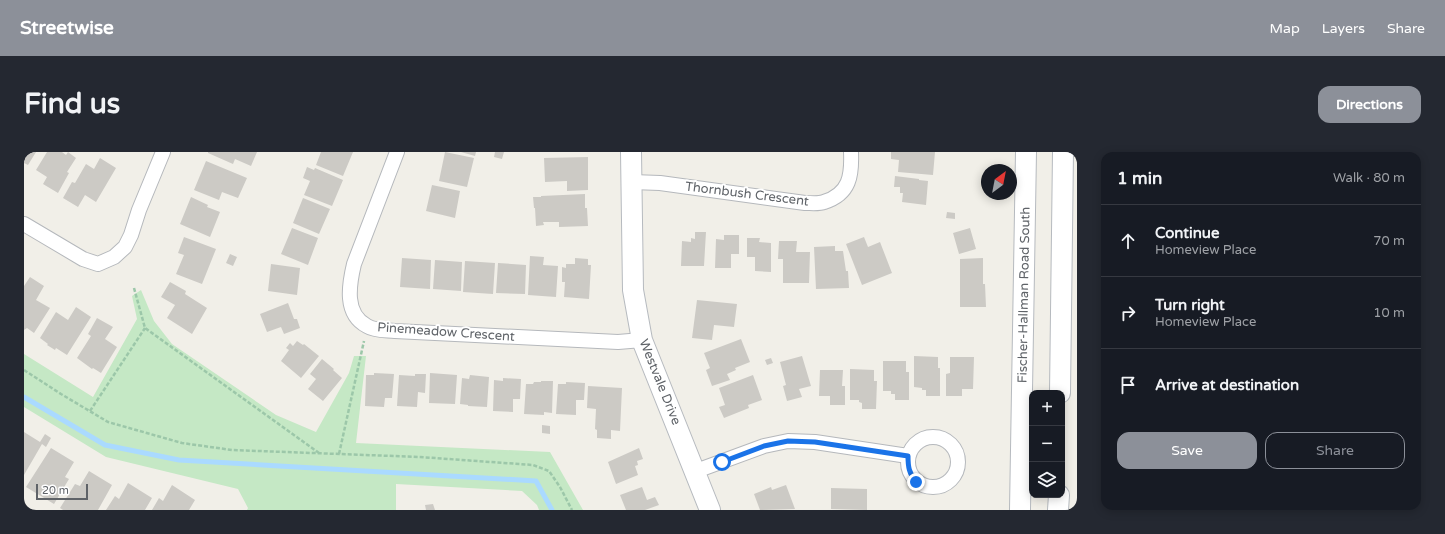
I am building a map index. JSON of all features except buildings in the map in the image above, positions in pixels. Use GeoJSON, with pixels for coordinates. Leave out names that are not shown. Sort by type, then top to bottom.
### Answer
{"type":"FeatureCollection","features":[{"type":"Feature","properties":{"kind":"main road","name":"Westvale Drive"},"geometry":{"type":"LineString","coordinates":[[631,152],[633,290],[642,340],[696,471],[710,510]]}},
{"type":"Feature","properties":{"kind":"main road","name":"Fischer-Hallman Road South"},"geometry":{"type":"LineString","coordinates":[[1020,510],[1026,152]]}},
{"type":"Feature","properties":{"kind":"main road"},"geometry":{"type":"LineString","coordinates":[[1060,390],[1063,152]]}},
{"type":"Feature","properties":{"kind":"main road"},"geometry":{"type":"LineString","coordinates":[[1058,510],[1059,498]]}},
{"type":"Feature","properties":{"kind":"street"},"geometry":{"type":"LineString","coordinates":[[24,224],[83,259],[98,264],[114,257],[125,247],[131,235],[139,210],[163,152]]}},
{"type":"Feature","properties":{"kind":"street","name":"Pinemeadow Crescent"},"geometry":{"type":"LineString","coordinates":[[397,152],[354,264],[349,282],[349,295],[352,310],[367,326],[389,330],[427,333],[618,342],[642,340]]}},
{"type":"Feature","properties":{"kind":"street","name":"Thornbush Crescent"},"geometry":{"type":"LineString","coordinates":[[632,182],[660,183],[805,203],[823,203],[837,196],[846,186],[852,173],[851,152]]}},
{"type":"Feature","properties":{"kind":"street"},"geometry":{"type":"LineString","coordinates":[[696,471],[764,446],[788,441],[815,442],[908,456]]}},
{"type":"Feature","properties":{"kind":"path"},"geometry":{"type":"LineString","coordinates":[[134,288],[145,328],[319,453]]}},
{"type":"Feature","properties":{"kind":"path"},"geometry":{"type":"LineString","coordinates":[[339,454],[367,326]]}},
{"type":"Feature","properties":{"kind":"path"},"geometry":{"type":"LineString","coordinates":[[90,411],[145,328]]}},
{"type":"Feature","properties":{"kind":"path"},"geometry":{"type":"LineString","coordinates":[[24,370],[108,422],[182,443],[232,450],[420,457],[533,465],[549,471],[560,487],[572,510]]}},
{"type":"Feature","properties":{"kind":"green space"},"geometry":{"type":"Polygon","coordinates":[[[141,290],[154,321],[172,344],[276,415],[316,432],[349,373],[354,356],[366,356],[356,443],[550,452],[583,510],[539,510],[537,505],[522,491],[396,484],[396,510],[247,510],[248,508],[238,489],[106,457],[24,407],[24,354],[93,397],[137,319],[132,296],[141,290]]]}},
{"type":"Feature","properties":{"kind":"waterway"},"geometry":{"type":"LineString","coordinates":[[24,397],[105,445],[179,460],[536,481],[552,510]]}},
{"type":"Feature","properties":{"kind":"route"},"geometry":{"type":"LineString","coordinates":[[722,462],[764,446],[788,441],[815,442],[908,456],[908,468],[911,476],[916,482]]}}]}
